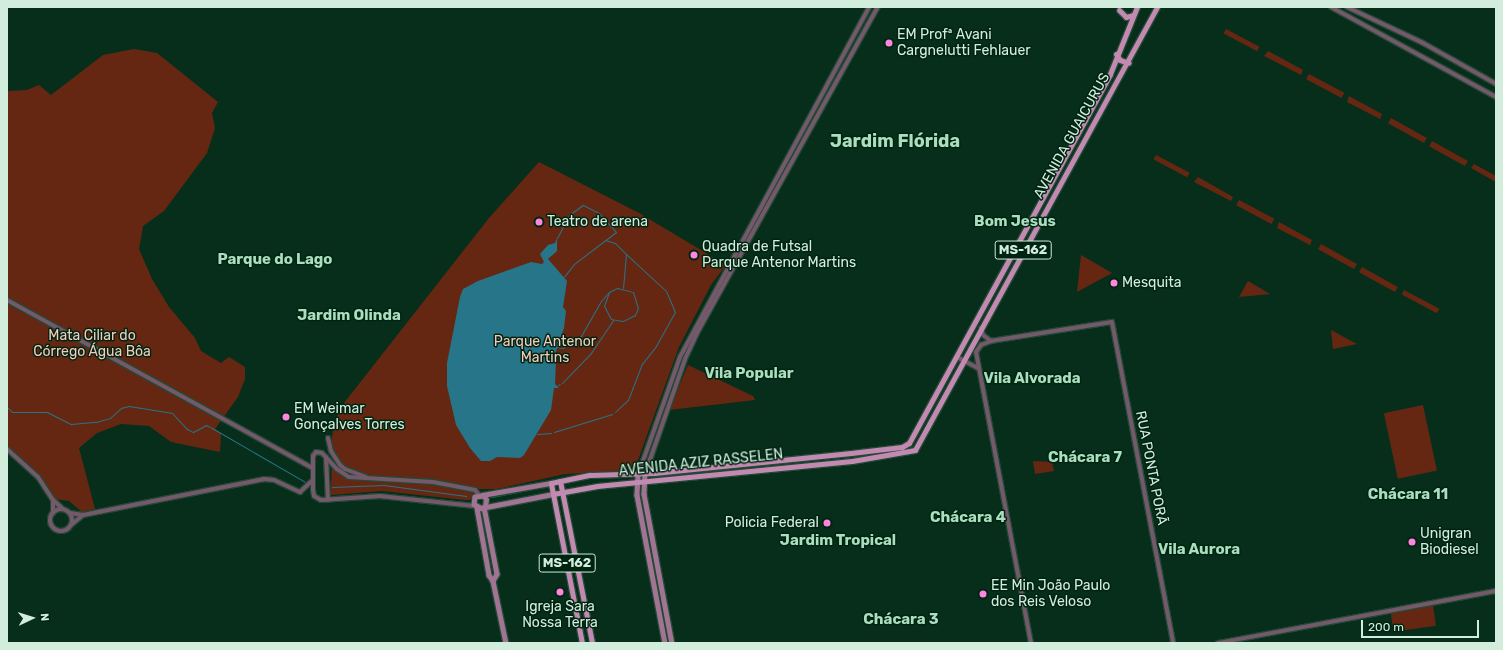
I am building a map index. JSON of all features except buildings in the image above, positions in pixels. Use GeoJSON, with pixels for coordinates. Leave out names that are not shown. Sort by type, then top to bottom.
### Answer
{"type":"FeatureCollection","features":[{"type":"Feature","properties":{"kind":"main road","name":"AVENIDA GUAICURUS"},"geometry":{"type":"LineString","coordinates":[[909,443],[1110,74],[1116,54],[1137,7]]}},
{"type":"Feature","properties":{"kind":"main road","name":"AVENIDA GUAICURUS"},"geometry":{"type":"LineString","coordinates":[[918,446],[980,327],[1118,76],[1129,63],[1157,7]]}},
{"type":"Feature","properties":{"kind":"main road"},"geometry":{"type":"LineString","coordinates":[[1119,10],[1126,17],[1133,15]]}},
{"type":"Feature","properties":{"kind":"main road"},"geometry":{"type":"LineString","coordinates":[[1116,54],[1120,60],[1129,63]]}},
{"type":"Feature","properties":{"kind":"main road","name":"AVENIDA AZIZ RASSELEN"},"geometry":{"type":"LineString","coordinates":[[481,495],[590,475],[638,475],[902,447],[909,443]]}},
{"type":"Feature","properties":{"kind":"main road","name":"AVENIDA AZIZ RASSELEN"},"geometry":{"type":"LineString","coordinates":[[476,507],[484,507],[562,492],[637,482],[852,461],[910,452],[918,446]]}},
{"type":"Feature","properties":{"kind":"main road"},"geometry":{"type":"LineString","coordinates":[[645,474],[644,482],[672,643]]}},
{"type":"Feature","properties":{"kind":"main road"},"geometry":{"type":"LineString","coordinates":[[638,475],[637,482],[665,643]]}},
{"type":"Feature","properties":{"kind":"main road","name":"MS-162"},"geometry":{"type":"LineString","coordinates":[[560,481],[592,643]]}},
{"type":"Feature","properties":{"kind":"main road","name":"MS-162"},"geometry":{"type":"LineString","coordinates":[[551,483],[582,643]]}},
{"type":"Feature","properties":{"kind":"main road"},"geometry":{"type":"LineString","coordinates":[[493,581],[497,574],[484,507],[486,500],[481,495],[474,499],[489,576],[493,581],[506,643]]}},
{"type":"Feature","properties":{"kind":"main road"},"geometry":{"type":"LineString","coordinates":[[488,568],[495,566]]}},
{"type":"Feature","properties":{"kind":"street"},"geometry":{"type":"LineString","coordinates":[[638,475],[680,357],[869,7]]}},
{"type":"Feature","properties":{"kind":"street"},"geometry":{"type":"LineString","coordinates":[[645,474],[685,359],[726,281],[878,7]]}},
{"type":"Feature","properties":{"kind":"street"},"geometry":{"type":"LineString","coordinates":[[1331,7],[1496,97]]}},
{"type":"Feature","properties":{"kind":"street"},"geometry":{"type":"LineString","coordinates":[[1346,7],[1423,43],[1496,84]]}},
{"type":"Feature","properties":{"kind":"street"},"geometry":{"type":"LineString","coordinates":[[722,278],[726,281]]}},
{"type":"Feature","properties":{"kind":"street"},"geometry":{"type":"LineString","coordinates":[[7,300],[311,467]]}},
{"type":"Feature","properties":{"kind":"street","name":"RUA PONTA PORÃ"},"geometry":{"type":"LineString","coordinates":[[991,341],[1045,331],[1112,322],[1173,643]]}},
{"type":"Feature","properties":{"kind":"street"},"geometry":{"type":"LineString","coordinates":[[980,327],[983,335],[991,341],[978,348],[978,368],[1031,643]]}},
{"type":"Feature","properties":{"kind":"street"},"geometry":{"type":"LineString","coordinates":[[957,357],[978,368]]}},
{"type":"Feature","properties":{"kind":"street"},"geometry":{"type":"LineString","coordinates":[[328,438],[331,450],[340,465],[367,477]]}},
{"type":"Feature","properties":{"kind":"street"},"geometry":{"type":"LineString","coordinates":[[7,449],[38,477],[53,500],[70,513],[83,515],[241,484],[274,480],[298,492],[305,490],[312,480]]}},
{"type":"Feature","properties":{"kind":"street"},"geometry":{"type":"LineString","coordinates":[[476,507],[380,496],[328,500],[314,496],[311,467],[314,453],[322,453],[342,473],[358,478],[367,477],[464,487],[475,490],[481,495]]}},
{"type":"Feature","properties":{"kind":"street"},"geometry":{"type":"LineString","coordinates":[[326,456],[328,500]]}},
{"type":"Feature","properties":{"kind":"street"},"geometry":{"type":"LineString","coordinates":[[53,500],[51,522],[55,528],[64,530],[83,515]]}},
{"type":"Feature","properties":{"kind":"street"},"geometry":{"type":"LineString","coordinates":[[53,513],[64,509]]}},
{"type":"Feature","properties":{"kind":"street"},"geometry":{"type":"LineString","coordinates":[[70,513],[71,525]]}},
{"type":"Feature","properties":{"kind":"street"},"geometry":{"type":"LineString","coordinates":[[1218,643],[1496,591]]}},
{"type":"Feature","properties":{"kind":"green space"},"geometry":{"type":"Polygon","coordinates":[[[1226,29],[1260,47],[1257,51],[1224,33],[1226,29]]]}},
{"type":"Feature","properties":{"kind":"green space","name":"Mata Ciliar do Córrego Água Bôa"},"geometry":{"type":"Polygon","coordinates":[[[134,49],[157,53],[218,102],[212,113],[215,128],[207,153],[164,211],[143,226],[139,249],[152,279],[169,307],[195,338],[201,351],[221,363],[229,357],[245,367],[245,379],[238,397],[215,429],[221,433],[220,452],[171,442],[149,426],[121,424],[97,433],[79,448],[95,509],[82,512],[69,501],[55,499],[40,476],[7,445],[7,91],[27,90],[39,85],[51,95],[103,55],[134,49]]]}},
{"type":"Feature","properties":{"kind":"green space"},"geometry":{"type":"Polygon","coordinates":[[[1268,51],[1303,70],[1301,75],[1264,56],[1268,51]]]}},
{"type":"Feature","properties":{"kind":"green space"},"geometry":{"type":"Polygon","coordinates":[[[1309,74],[1344,93],[1342,98],[1306,79],[1309,74]]]}},
{"type":"Feature","properties":{"kind":"green space"},"geometry":{"type":"Polygon","coordinates":[[[1349,96],[1382,114],[1380,119],[1347,102],[1349,96]]]}},
{"type":"Feature","properties":{"kind":"green space"},"geometry":{"type":"Polygon","coordinates":[[[1391,118],[1427,138],[1424,143],[1388,123],[1391,118]]]}},
{"type":"Feature","properties":{"kind":"green space"},"geometry":{"type":"Polygon","coordinates":[[[1432,141],[1468,161],[1465,166],[1429,146],[1432,141]]]}},
{"type":"Feature","properties":{"kind":"green space"},"geometry":{"type":"Polygon","coordinates":[[[1156,155],[1190,173],[1187,177],[1154,159],[1156,155]]]}},
{"type":"Feature","properties":{"kind":"green space","name":"Parque Antenor Martins"},"geometry":{"type":"Polygon","coordinates":[[[539,162],[639,213],[726,265],[711,285],[679,347],[634,471],[565,474],[497,489],[475,489],[473,490],[476,493],[470,500],[382,491],[331,495],[332,437],[335,420],[344,403],[489,218],[539,162]]]}},
{"type":"Feature","properties":{"kind":"green space"},"geometry":{"type":"Polygon","coordinates":[[[1474,164],[1496,176],[1496,182],[1471,168],[1474,164]]]}},
{"type":"Feature","properties":{"kind":"green space"},"geometry":{"type":"Polygon","coordinates":[[[1198,177],[1233,197],[1231,201],[1194,182],[1198,177]]]}},
{"type":"Feature","properties":{"kind":"green space"},"geometry":{"type":"Polygon","coordinates":[[[1239,200],[1274,219],[1272,224],[1236,205],[1239,200]]]}},
{"type":"Feature","properties":{"kind":"green space"},"geometry":{"type":"Polygon","coordinates":[[[1279,222],[1312,240],[1310,245],[1277,228],[1279,222]]]}},
{"type":"Feature","properties":{"kind":"green space"},"geometry":{"type":"Polygon","coordinates":[[[1321,244],[1357,264],[1354,269],[1318,249],[1321,244]]]}},
{"type":"Feature","properties":{"kind":"green space"},"geometry":{"type":"Polygon","coordinates":[[[1081,255],[1112,273],[1077,292],[1081,255]]]}},
{"type":"Feature","properties":{"kind":"green space"},"geometry":{"type":"Polygon","coordinates":[[[1362,267],[1398,287],[1395,292],[1359,272],[1362,267]]]}},
{"type":"Feature","properties":{"kind":"green space"},"geometry":{"type":"Polygon","coordinates":[[[1248,281],[1270,294],[1239,297],[1248,281]]]}},
{"type":"Feature","properties":{"kind":"green space"},"geometry":{"type":"Polygon","coordinates":[[[1404,290],[1439,309],[1437,313],[1402,294],[1404,290]]]}},
{"type":"Feature","properties":{"kind":"green space"},"geometry":{"type":"Polygon","coordinates":[[[1331,330],[1357,344],[1333,349],[1331,330]]]}},
{"type":"Feature","properties":{"kind":"green space"},"geometry":{"type":"Polygon","coordinates":[[[688,365],[753,396],[755,400],[669,410],[688,365]]]}},
{"type":"Feature","properties":{"kind":"green space"},"geometry":{"type":"Polygon","coordinates":[[[1423,405],[1437,471],[1398,479],[1384,413],[1423,405]]]}},
{"type":"Feature","properties":{"kind":"green space"},"geometry":{"type":"Polygon","coordinates":[[[1033,461],[1052,462],[1054,471],[1035,474],[1033,461]]]}},
{"type":"Feature","properties":{"kind":"green space"},"geometry":{"type":"Polygon","coordinates":[[[1433,605],[1436,626],[1393,632],[1390,611],[1433,605]]]}},
{"type":"Feature","properties":{"kind":"water"},"geometry":{"type":"Polygon","coordinates":[[[557,238],[557,251],[548,259],[567,281],[563,307],[566,311],[564,328],[554,357],[556,361],[555,384],[559,388],[554,388],[551,410],[524,455],[520,458],[497,457],[490,461],[481,461],[470,448],[456,425],[447,386],[447,363],[460,297],[463,289],[478,281],[531,262],[542,264],[544,262],[540,254],[548,245],[555,243],[557,238]]]}},
{"type":"Feature","properties":{"kind":"waterway"},"geometry":{"type":"LineString","coordinates":[[557,238],[569,215],[583,205],[599,213],[616,232],[574,264],[564,277]]}},
{"type":"Feature","properties":{"kind":"waterway"},"geometry":{"type":"LineString","coordinates":[[605,240],[615,243],[626,254],[623,288]]}},
{"type":"Feature","properties":{"kind":"waterway"},"geometry":{"type":"LineString","coordinates":[[615,412],[628,400],[642,364],[656,346],[675,312],[666,291],[626,254]]}},
{"type":"Feature","properties":{"kind":"waterway"},"geometry":{"type":"LineString","coordinates":[[557,347],[563,348],[581,336],[601,301],[609,292],[617,288],[633,292],[638,308],[635,315],[623,321],[611,319],[604,306],[609,292]]}},
{"type":"Feature","properties":{"kind":"waterway"},"geometry":{"type":"LineString","coordinates":[[562,383],[591,353],[613,320]]}},
{"type":"Feature","properties":{"kind":"waterway"},"geometry":{"type":"LineString","coordinates":[[7,407],[12,412],[47,412],[71,424],[96,422],[110,418],[121,408],[129,406],[172,413],[187,429],[193,432],[206,425],[307,483]]}},
{"type":"Feature","properties":{"kind":"waterway"},"geometry":{"type":"LineString","coordinates":[[554,432],[612,414]]}},
{"type":"Feature","properties":{"kind":"waterway"},"geometry":{"type":"LineString","coordinates":[[537,434],[551,433]]}},
{"type":"Feature","properties":{"kind":"waterway"},"geometry":{"type":"LineString","coordinates":[[603,477],[630,477]]}},
{"type":"Feature","properties":{"kind":"waterway"},"geometry":{"type":"LineString","coordinates":[[332,487],[384,485],[466,496]]}},
{"type":"Feature","properties":{"kind":"waterway"},"geometry":{"type":"LineString","coordinates":[[492,497],[537,488]]}},
{"type":"Feature","properties":{"kind":"place","name":"EM Profª Avani Cargnelutti Fehlauer"},"geometry":{"type":"Point","coordinates":[889,43]}},
{"type":"Feature","properties":{"kind":"place","name":"Teatro de arena"},"geometry":{"type":"Point","coordinates":[539,222]}},
{"type":"Feature","properties":{"kind":"place","name":"Quadra de Futsal Parque Antenor Martins"},"geometry":{"type":"Point","coordinates":[694,255]}},
{"type":"Feature","properties":{"kind":"place","name":"Mesquita"},"geometry":{"type":"Point","coordinates":[1114,283]}},
{"type":"Feature","properties":{"kind":"place","name":"EM Weimar Gonçalves Torres"},"geometry":{"type":"Point","coordinates":[286,417]}},
{"type":"Feature","properties":{"kind":"place","name":"Policia Federal"},"geometry":{"type":"Point","coordinates":[827,523]}},
{"type":"Feature","properties":{"kind":"place","name":"Unigran Biodiesel"},"geometry":{"type":"Point","coordinates":[1412,542]}},
{"type":"Feature","properties":{"kind":"place","name":"Igreja Sara Nossa Terra"},"geometry":{"type":"Point","coordinates":[560,592]}},
{"type":"Feature","properties":{"kind":"place","name":"EE Min João Paulo dos Reis Veloso"},"geometry":{"type":"Point","coordinates":[983,594]}},
{"type":"Feature","properties":{"kind":"district","name":"Jardim Flórida"},"geometry":{"type":"Point","coordinates":[895,141]}},
{"type":"Feature","properties":{"kind":"district","name":"Bom Jesus"},"geometry":{"type":"Point","coordinates":[1015,222]}},
{"type":"Feature","properties":{"kind":"district","name":"Parque do Lago"},"geometry":{"type":"Point","coordinates":[275,260]}},
{"type":"Feature","properties":{"kind":"district","name":"Jardim Olinda"},"geometry":{"type":"Point","coordinates":[349,316]}},
{"type":"Feature","properties":{"kind":"district","name":"Vila Popular"},"geometry":{"type":"Point","coordinates":[749,374]}},
{"type":"Feature","properties":{"kind":"district","name":"Vila Alvorada"},"geometry":{"type":"Point","coordinates":[1032,379]}},
{"type":"Feature","properties":{"kind":"district","name":"Chácara 7"},"geometry":{"type":"Point","coordinates":[1085,458]}},
{"type":"Feature","properties":{"kind":"district","name":"Chácara 11"},"geometry":{"type":"Point","coordinates":[1408,495]}},
{"type":"Feature","properties":{"kind":"district","name":"Chácara 4"},"geometry":{"type":"Point","coordinates":[968,518]}},
{"type":"Feature","properties":{"kind":"district","name":"Jardim Tropical"},"geometry":{"type":"Point","coordinates":[838,541]}},
{"type":"Feature","properties":{"kind":"district","name":"Vila Aurora"},"geometry":{"type":"Point","coordinates":[1199,550]}},
{"type":"Feature","properties":{"kind":"district","name":"Chácara 3"},"geometry":{"type":"Point","coordinates":[901,620]}}]}
